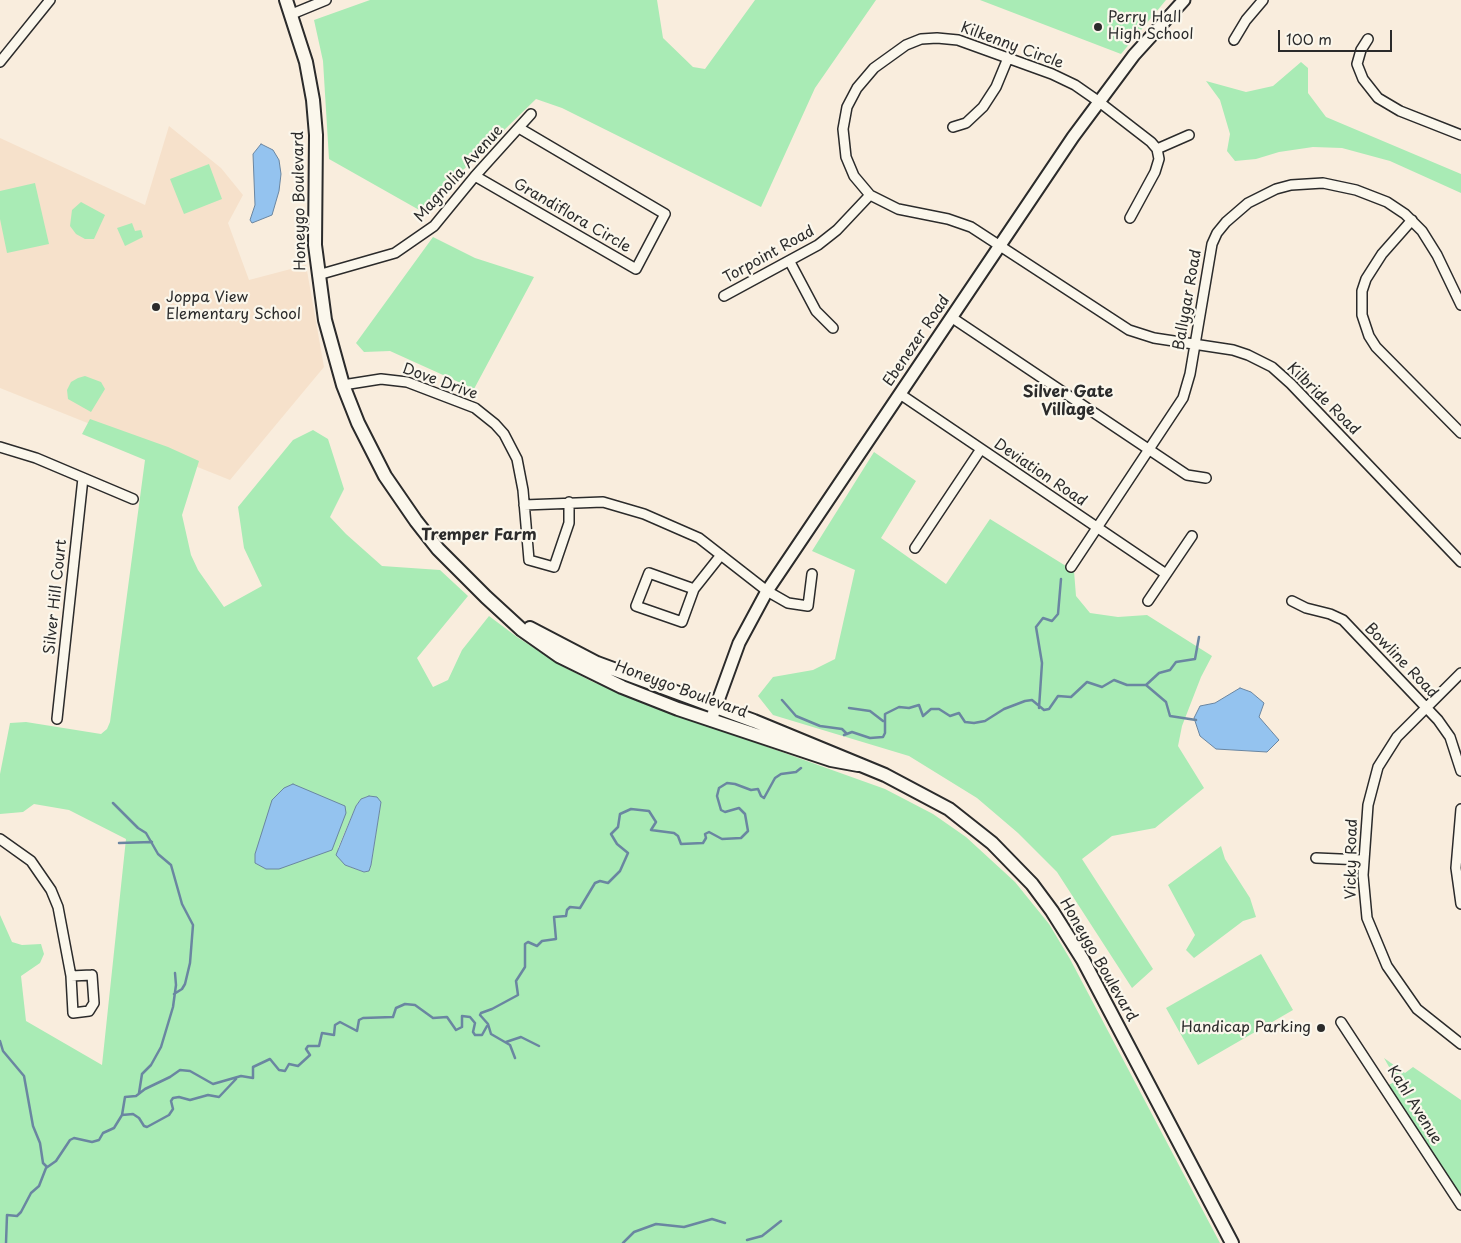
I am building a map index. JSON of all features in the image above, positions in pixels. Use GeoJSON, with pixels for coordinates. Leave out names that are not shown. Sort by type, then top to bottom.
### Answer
{"type":"FeatureCollection","features":[{"type":"Feature","properties":{"kind":"main road","name":"Honeygo Boulevard"},"geometry":{"type":"LineString","coordinates":[[286,0],[306,62],[313,100],[316,135],[315,245],[325,320],[342,385],[371,451],[416,521],[458,571],[508,616],[542,645],[597,676],[711,720],[830,760],[858,765]]}},
{"type":"Feature","properties":{"kind":"main road","name":"Honeygo Boulevard"},"geometry":{"type":"LineString","coordinates":[[508,616],[597,663],[833,752],[858,765],[903,783],[956,814],[998,849],[1032,884],[1052,911],[1083,960],[1232,1243]]}},
{"type":"Feature","properties":{"kind":"street"},"geometry":{"type":"LineString","coordinates":[[0,62],[50,0]]}},
{"type":"Feature","properties":{"kind":"street"},"geometry":{"type":"LineString","coordinates":[[292,14],[326,0]]}},
{"type":"Feature","properties":{"kind":"street","name":"Ebenezer Road"},"geometry":{"type":"LineString","coordinates":[[711,720],[739,643],[767,590],[1098,101],[1134,55],[1184,0]]}},
{"type":"Feature","properties":{"kind":"street"},"geometry":{"type":"LineString","coordinates":[[1234,40],[1246,20],[1263,0]]}},
{"type":"Feature","properties":{"kind":"street","name":"Kilkenny Circle"},"geometry":{"type":"LineString","coordinates":[[1000,245],[971,227],[948,219],[898,209],[870,195],[858,181],[849,166],[843,144],[843,129],[850,99],[874,68],[906,45],[921,39],[937,38],[963,41],[1064,80],[1098,101],[1151,142],[1157,149]]}},
{"type":"Feature","properties":{"kind":"street"},"geometry":{"type":"LineString","coordinates":[[1368,39],[1361,50],[1357,64],[1363,79],[1374,93],[1400,111],[1461,136]]}},
{"type":"Feature","properties":{"kind":"street"},"geometry":{"type":"LineString","coordinates":[[953,127],[966,123],[983,107],[996,87],[1008,58]]}},
{"type":"Feature","properties":{"kind":"street","name":"Magnolia Avenue"},"geometry":{"type":"LineString","coordinates":[[318,275],[395,253],[434,226],[475,176],[531,114]]}},
{"type":"Feature","properties":{"kind":"street","name":"Grandiflora Circle"},"geometry":{"type":"LineString","coordinates":[[475,176],[636,269],[665,214],[519,128]]}},
{"type":"Feature","properties":{"kind":"street"},"geometry":{"type":"LineString","coordinates":[[1130,218],[1155,172],[1159,159],[1157,149],[1189,135]]}},
{"type":"Feature","properties":{"kind":"street","name":"Ballygar Road"},"geometry":{"type":"LineString","coordinates":[[1071,566],[1183,398],[1212,244],[1217,233],[1237,210],[1261,194],[1291,185],[1322,183],[1339,185],[1387,202],[1412,220],[1437,255],[1461,305]]}},
{"type":"Feature","properties":{"kind":"street","name":"Torpoint Road"},"geometry":{"type":"LineString","coordinates":[[724,296],[790,262],[818,245],[837,230],[870,195]]}},
{"type":"Feature","properties":{"kind":"street"},"geometry":{"type":"LineString","coordinates":[[1412,220],[1382,254],[1366,279],[1362,297],[1362,315],[1369,336],[1376,347],[1461,433]]}},
{"type":"Feature","properties":{"kind":"street","name":"Kilbride Road"},"geometry":{"type":"LineString","coordinates":[[1000,245],[1124,328],[1154,338],[1241,352],[1272,367],[1306,399],[1461,562]]}},
{"type":"Feature","properties":{"kind":"street"},"geometry":{"type":"LineString","coordinates":[[790,262],[816,311],[833,328]]}},
{"type":"Feature","properties":{"kind":"street"},"geometry":{"type":"LineString","coordinates":[[951,317],[1188,475],[1206,478]]}},
{"type":"Feature","properties":{"kind":"street","name":"Dove Drive"},"geometry":{"type":"LineString","coordinates":[[342,385],[372,380],[394,379],[475,408],[495,424],[512,448],[520,471],[529,560],[554,568],[568,523],[569,502]]}},
{"type":"Feature","properties":{"kind":"street","name":"Deviation Road"},"geometry":{"type":"LineString","coordinates":[[900,394],[1166,574]]}},
{"type":"Feature","properties":{"kind":"street"},"geometry":{"type":"LineString","coordinates":[[0,447],[36,458],[133,499]]}},
{"type":"Feature","properties":{"kind":"street"},"geometry":{"type":"LineString","coordinates":[[915,548],[981,449]]}},
{"type":"Feature","properties":{"kind":"street","name":"Silver Hill Court"},"geometry":{"type":"LineString","coordinates":[[57,720],[83,478]]}},
{"type":"Feature","properties":{"kind":"street"},"geometry":{"type":"LineString","coordinates":[[524,505],[603,502],[627,508],[690,533],[767,590],[788,603],[808,606],[812,574]]}},
{"type":"Feature","properties":{"kind":"street"},"geometry":{"type":"LineString","coordinates":[[1148,600],[1192,536]]}},
{"type":"Feature","properties":{"kind":"street"},"geometry":{"type":"LineString","coordinates":[[694,589],[649,573],[636,606],[682,622],[694,589],[721,555]]}},
{"type":"Feature","properties":{"kind":"street","name":"Bowline Road"},"geometry":{"type":"LineString","coordinates":[[1292,601],[1343,620],[1426,707],[1450,737],[1461,767]]}},
{"type":"Feature","properties":{"kind":"street","name":"Vicky Road"},"geometry":{"type":"LineString","coordinates":[[1461,673],[1390,745],[1378,767],[1368,805],[1363,860],[1363,891],[1367,918],[1386,966],[1417,1009],[1461,1044]]}},
{"type":"Feature","properties":{"kind":"street"},"geometry":{"type":"LineString","coordinates":[[1461,809],[1460,848],[1456,875],[1461,904]]}},
{"type":"Feature","properties":{"kind":"street"},"geometry":{"type":"LineString","coordinates":[[0,840],[30,861],[51,890],[58,907],[71,976],[73,1013],[86,1012],[94,1003],[92,975],[71,976]]}},
{"type":"Feature","properties":{"kind":"street"},"geometry":{"type":"LineString","coordinates":[[1316,858],[1363,860]]}},
{"type":"Feature","properties":{"kind":"street","name":"Kahl Avenue"},"geometry":{"type":"LineString","coordinates":[[1341,1022],[1461,1205]]}},
{"type":"Feature","properties":{"kind":"shaded area","name":"Joppa View Elementary School"},"geometry":{"type":"Polygon","coordinates":[[[169,126],[221,168],[243,195],[228,223],[249,280],[306,265],[324,367],[230,480],[0,388],[0,138],[145,205],[169,126]]]}},
{"type":"Feature","properties":{"kind":"green space"},"geometry":{"type":"Polygon","coordinates":[[[370,0],[657,0],[663,38],[693,67],[705,69],[755,0],[876,0],[815,88],[761,207],[562,108],[536,99],[421,211],[329,159],[323,61],[314,20],[370,0]]]}},
{"type":"Feature","properties":{"kind":"green space","name":"Perry Hall High School"},"geometry":{"type":"Polygon","coordinates":[[[980,0],[1166,0],[1121,54],[980,0]]]}},
{"type":"Feature","properties":{"kind":"green space"},"geometry":{"type":"Polygon","coordinates":[[[1301,62],[1308,68],[1308,93],[1326,117],[1461,174],[1461,193],[1390,161],[1342,148],[1313,147],[1279,152],[1256,159],[1235,161],[1227,151],[1230,134],[1220,100],[1206,81],[1246,92],[1273,86],[1301,62]]]}},
{"type":"Feature","properties":{"kind":"green space"},"geometry":{"type":"Polygon","coordinates":[[[209,164],[222,199],[184,214],[170,179],[209,164]]]}},
{"type":"Feature","properties":{"kind":"green space"},"geometry":{"type":"Polygon","coordinates":[[[35,183],[49,244],[7,253],[0,219],[0,191],[35,183]]]}},
{"type":"Feature","properties":{"kind":"green space"},"geometry":{"type":"Polygon","coordinates":[[[81,202],[105,215],[94,239],[85,239],[76,234],[70,226],[72,210],[81,202]]]}},
{"type":"Feature","properties":{"kind":"green space"},"geometry":{"type":"Polygon","coordinates":[[[132,223],[135,231],[141,230],[143,237],[125,246],[117,228],[132,223]]]}},
{"type":"Feature","properties":{"kind":"green space"},"geometry":{"type":"Polygon","coordinates":[[[433,237],[475,258],[534,277],[474,389],[390,351],[364,352],[356,343],[433,237]]]}},
{"type":"Feature","properties":{"kind":"green space"},"geometry":{"type":"Polygon","coordinates":[[[85,376],[101,382],[105,389],[91,412],[68,399],[67,390],[71,382],[85,376]]]}},
{"type":"Feature","properties":{"kind":"green space"},"geometry":{"type":"Polygon","coordinates":[[[90,419],[168,447],[199,461],[182,515],[191,555],[198,570],[224,607],[262,586],[244,548],[238,507],[293,440],[313,430],[328,439],[344,489],[330,517],[382,566],[440,570],[468,596],[417,658],[433,687],[448,680],[462,650],[489,616],[517,637],[562,666],[593,682],[645,703],[885,789],[933,814],[966,837],[1015,882],[1049,924],[1070,959],[1220,1243],[0,1243],[0,915],[12,942],[22,945],[41,944],[44,954],[40,963],[21,976],[26,1021],[102,1065],[126,839],[69,810],[34,804],[23,812],[0,814],[0,774],[10,723],[26,722],[101,734],[107,729],[110,722],[145,460],[82,434],[90,419]],[[369,796],[361,799],[356,806],[338,848],[345,865],[364,872],[369,871],[381,802],[369,796]]]}},
{"type":"Feature","properties":{"kind":"green space"},"geometry":{"type":"Polygon","coordinates":[[[874,452],[916,481],[881,538],[946,584],[990,519],[1074,571],[1076,596],[1090,613],[1118,617],[1147,615],[1212,656],[1201,677],[1182,726],[1178,746],[1204,788],[1155,828],[1112,836],[1082,859],[1153,969],[1132,988],[1057,872],[1018,833],[977,798],[909,756],[773,715],[758,696],[773,677],[813,670],[835,659],[855,570],[812,551],[874,452]]]}},
{"type":"Feature","properties":{"kind":"green space"},"geometry":{"type":"Polygon","coordinates":[[[1221,846],[1225,859],[1250,898],[1256,917],[1243,921],[1194,958],[1186,950],[1195,935],[1168,885],[1221,846]]]}},
{"type":"Feature","properties":{"kind":"green space"},"geometry":{"type":"Polygon","coordinates":[[[1261,954],[1293,1010],[1198,1065],[1166,1008],[1261,954]]]}},
{"type":"Feature","properties":{"kind":"green space"},"geometry":{"type":"Polygon","coordinates":[[[1384,1058],[1405,1073],[1413,1067],[1461,1100],[1461,1201],[1388,1085],[1397,1081],[1384,1058]]]}},
{"type":"Feature","properties":{"kind":"water"},"geometry":{"type":"Polygon","coordinates":[[[261,144],[273,150],[279,160],[281,174],[279,191],[272,215],[252,223],[250,220],[255,205],[253,154],[261,144]]]}},
{"type":"Feature","properties":{"kind":"water"},"geometry":{"type":"Polygon","coordinates":[[[1240,688],[1251,692],[1264,703],[1259,717],[1279,740],[1267,752],[1216,749],[1200,736],[1194,718],[1200,706],[1215,703],[1240,688]]]}},
{"type":"Feature","properties":{"kind":"water"},"geometry":{"type":"Polygon","coordinates":[[[293,784],[345,806],[346,813],[332,850],[279,869],[266,869],[255,863],[255,854],[272,800],[284,788],[293,784]]]}},
{"type":"Feature","properties":{"kind":"water"},"geometry":{"type":"Polygon","coordinates":[[[369,796],[377,797],[381,802],[371,865],[369,871],[364,872],[345,865],[336,855],[356,806],[361,799],[369,796]]]}},
{"type":"Feature","properties":{"kind":"waterway"},"geometry":{"type":"LineString","coordinates":[[1039,708],[1042,663],[1036,627],[1043,618],[1052,621],[1058,614],[1061,579]]}},
{"type":"Feature","properties":{"kind":"waterway"},"geometry":{"type":"LineString","coordinates":[[1146,685],[1159,673],[1170,670],[1176,662],[1195,659],[1199,637]]}},
{"type":"Feature","properties":{"kind":"waterway"},"geometry":{"type":"LineString","coordinates":[[844,735],[852,732],[870,738],[883,737],[885,733],[885,714],[899,707],[909,708],[919,705],[923,716],[931,709],[939,709],[950,716],[959,713],[965,722],[974,723],[985,721],[1004,709],[1025,701],[1032,700],[1044,710],[1049,709],[1058,696],[1071,697],[1087,682],[1102,687],[1114,680],[1127,685],[1146,685],[1166,702],[1170,716],[1196,720]]}},
{"type":"Feature","properties":{"kind":"waterway"},"geometry":{"type":"LineString","coordinates":[[782,700],[796,716],[820,726],[842,729],[847,734]]}},
{"type":"Feature","properties":{"kind":"waterway"},"geometry":{"type":"LineString","coordinates":[[849,708],[870,711],[883,721]]}},
{"type":"Feature","properties":{"kind":"waterway"},"geometry":{"type":"LineString","coordinates":[[515,1058],[510,1045],[491,1034],[488,1024],[480,1015],[518,995],[516,981],[525,967],[525,944],[528,942],[537,946],[542,941],[556,939],[554,917],[566,916],[567,910],[570,907],[580,908],[595,883],[600,881],[608,883],[620,871],[628,853],[617,844],[611,834],[618,827],[620,814],[631,809],[649,811],[656,822],[651,830],[674,833],[678,836],[681,844],[703,843],[706,838],[705,834],[709,832],[722,839],[741,838],[748,831],[745,814],[739,808],[725,812],[721,810],[717,796],[719,788],[727,783],[751,790],[758,789],[764,798],[775,778],[781,774],[796,772],[801,768]]}},
{"type":"Feature","properties":{"kind":"waterway"},"geometry":{"type":"LineString","coordinates":[[113,803],[138,828],[146,833],[158,854],[171,865],[182,904],[193,925],[190,963],[185,984],[182,989],[174,994]]}},
{"type":"Feature","properties":{"kind":"waterway"},"geometry":{"type":"LineString","coordinates":[[119,843],[152,842]]}},
{"type":"Feature","properties":{"kind":"waterway"},"geometry":{"type":"LineString","coordinates":[[139,1093],[142,1074],[151,1065],[161,1047],[173,1007],[176,985],[175,973]]}},
{"type":"Feature","properties":{"kind":"waterway"},"geometry":{"type":"LineString","coordinates":[[6,1243],[7,1215],[17,1216],[21,1212],[31,1193],[39,1186],[46,1168],[56,1161],[70,1140],[74,1138],[92,1142],[99,1140],[103,1133],[114,1128],[122,1115],[125,1097],[136,1096],[180,1070],[190,1071],[213,1084],[241,1076],[253,1078],[253,1067],[270,1059],[279,1070],[285,1071],[289,1064],[298,1066],[310,1055],[306,1049],[308,1046],[319,1046],[322,1033],[334,1035],[335,1025],[340,1022],[357,1031],[359,1020],[363,1018],[393,1017],[396,1008],[405,1004],[415,1005],[433,1018],[447,1017],[456,1030],[462,1027],[462,1016],[470,1017],[475,1023],[473,1032],[475,1035],[482,1035],[487,1026]]}},
{"type":"Feature","properties":{"kind":"waterway"},"geometry":{"type":"LineString","coordinates":[[506,1042],[521,1037],[539,1046]]}},
{"type":"Feature","properties":{"kind":"waterway"},"geometry":{"type":"LineString","coordinates":[[0,1041],[3,1051],[24,1076],[33,1126],[40,1143],[43,1163],[47,1167]]}},
{"type":"Feature","properties":{"kind":"waterway"},"geometry":{"type":"LineString","coordinates":[[122,1115],[133,1114],[147,1127],[169,1115],[173,1109],[171,1101],[173,1098],[179,1097],[190,1100],[208,1095],[219,1097],[236,1079]]}},
{"type":"Feature","properties":{"kind":"waterway"},"geometry":{"type":"LineString","coordinates":[[623,1243],[634,1232],[656,1224],[684,1227],[712,1219],[725,1223]]}},
{"type":"Feature","properties":{"kind":"waterway"},"geometry":{"type":"LineString","coordinates":[[747,1240],[762,1236],[781,1221]]}},
{"type":"Feature","properties":{"kind":"place","name":"Perry Hall High School"},"geometry":{"type":"Point","coordinates":[1098,27]}},
{"type":"Feature","properties":{"kind":"place","name":"Joppa View Elementary School"},"geometry":{"type":"Point","coordinates":[156,307]}},
{"type":"Feature","properties":{"kind":"place","name":"Handicap Parking"},"geometry":{"type":"Point","coordinates":[1321,1028]}},
{"type":"Feature","properties":{"kind":"district","name":"Silver Gate Village"},"geometry":{"type":"Point","coordinates":[1068,402]}},
{"type":"Feature","properties":{"kind":"district","name":"Tremper Farm"},"geometry":{"type":"Point","coordinates":[479,536]}}]}
